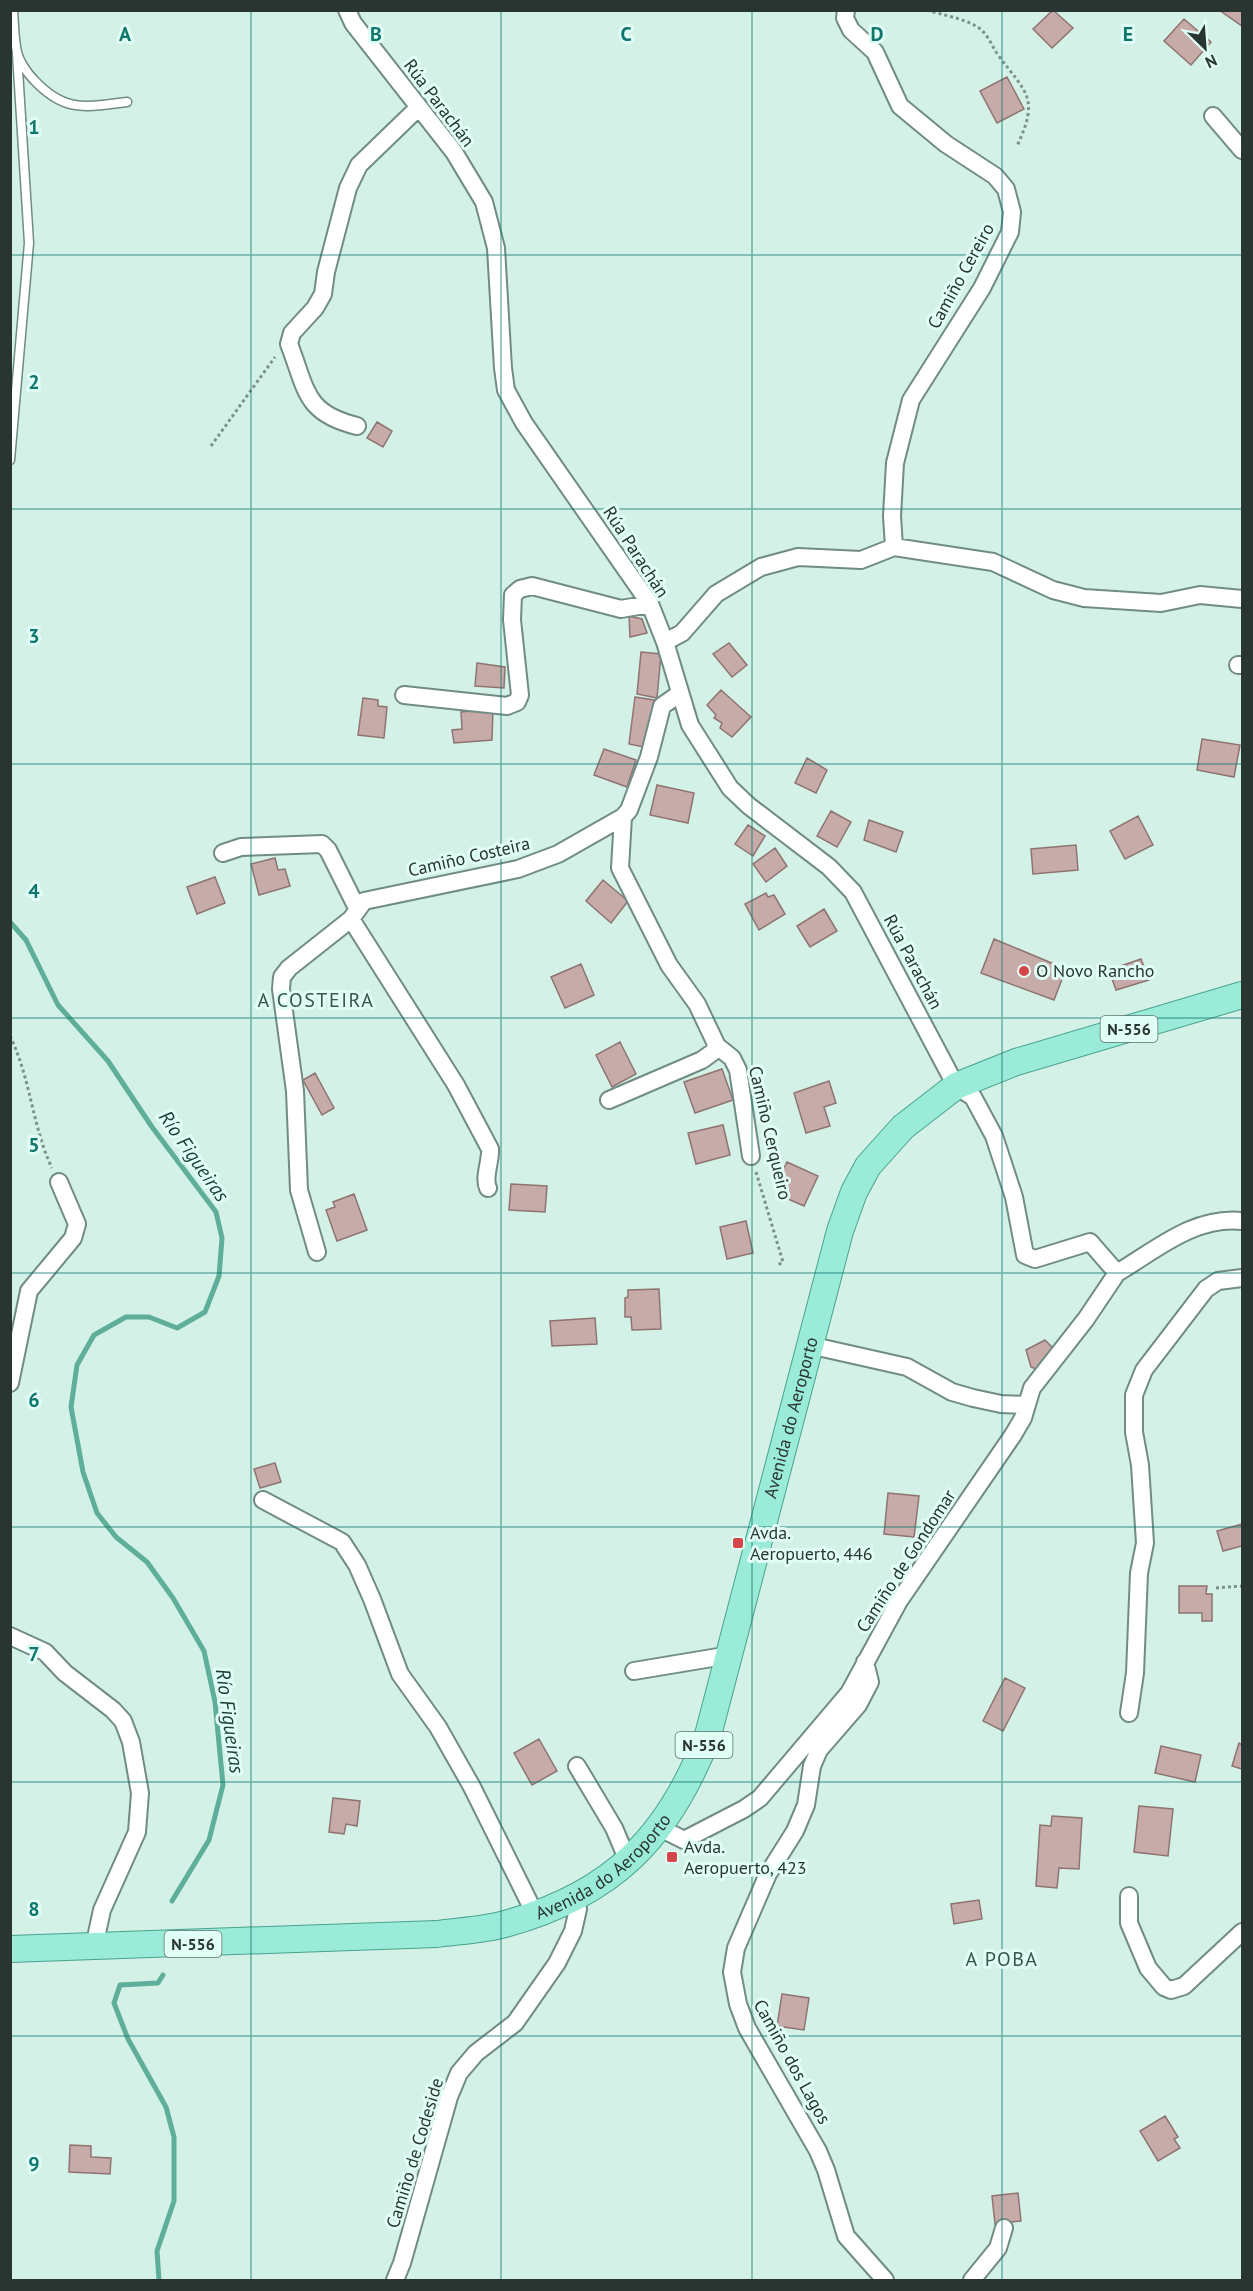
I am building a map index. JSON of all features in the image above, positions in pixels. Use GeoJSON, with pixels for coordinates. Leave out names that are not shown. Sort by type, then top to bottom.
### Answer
{"type":"FeatureCollection","features":[{"type":"Feature","properties":{"kind":"main road","name":"Avenida do Aeroporto"},"geometry":{"type":"LineString","coordinates":[[10,1949],[437,1934],[504,1924],[535,1914],[597,1885],[628,1861],[660,1828],[685,1788],[708,1735],[840,1231],[860,1178],[895,1135],[919,1113],[956,1086],[1016,1062],[1242,995]]}},
{"type":"Feature","properties":{"kind":"street","name":"Camiño Cereiro"},"geometry":{"type":"LineString","coordinates":[[846,10],[844,18],[850,30],[875,52],[900,106],[946,144],[995,176],[1006,189],[1012,212],[1010,232],[981,288],[911,400],[895,463],[892,516],[894,548]]}},
{"type":"Feature","properties":{"kind":"street","name":"Rúa Parachán"},"geometry":{"type":"LineString","coordinates":[[354,15],[454,152],[484,202],[496,248],[506,390],[524,423],[650,604],[690,725],[730,788],[749,806],[829,867],[853,892],[956,1086]]}},
{"type":"Feature","properties":{"kind":"street"},"geometry":{"type":"LineString","coordinates":[[357,426],[332,420],[312,405],[290,344],[292,333],[315,308],[323,294],[326,272],[348,188],[359,165],[419,107]]}},
{"type":"Feature","properties":{"kind":"street"},"geometry":{"type":"LineString","coordinates":[[1213,116],[1242,150]]}},
{"type":"Feature","properties":{"kind":"street"},"geometry":{"type":"LineString","coordinates":[[664,642],[682,633],[716,594],[760,567],[798,557],[861,560],[894,548],[993,562],[1053,590],[1084,598],[1161,603],[1200,596],[1242,599]]}},
{"type":"Feature","properties":{"kind":"street"},"geometry":{"type":"LineString","coordinates":[[404,695],[507,706],[517,702],[520,695],[512,620],[513,595],[520,589],[532,586],[621,609],[650,604]]}},
{"type":"Feature","properties":{"kind":"street"},"geometry":{"type":"LineString","coordinates":[[623,817],[629,810],[649,757],[662,706],[679,694]]}},
{"type":"Feature","properties":{"kind":"street","name":"Camiño Costeira"},"geometry":{"type":"LineString","coordinates":[[317,1252],[299,1190],[295,1091],[282,977],[289,968],[354,913],[364,901],[538,862],[623,817]]}},
{"type":"Feature","properties":{"kind":"street","name":"Camiño Cerqueiro"},"geometry":{"type":"LineString","coordinates":[[623,817],[620,868],[669,965],[697,1004],[717,1046],[732,1058],[738,1070],[752,1156]]}},
{"type":"Feature","properties":{"kind":"street"},"geometry":{"type":"LineString","coordinates":[[223,853],[241,847],[322,844],[328,849],[354,913],[456,1085],[490,1149],[491,1159],[486,1183],[488,1188]]}},
{"type":"Feature","properties":{"kind":"street"},"geometry":{"type":"LineString","coordinates":[[609,1100],[702,1060],[717,1046]]}},
{"type":"Feature","properties":{"kind":"street"},"geometry":{"type":"LineString","coordinates":[[956,1086],[973,1097],[994,1136],[1014,1197],[1025,1255],[1035,1259],[1090,1242],[1117,1273]]}},
{"type":"Feature","properties":{"kind":"street"},"geometry":{"type":"LineString","coordinates":[[10,1383],[29,1291],[73,1238],[77,1224],[59,1182]]}},
{"type":"Feature","properties":{"kind":"street","name":"Camiño de Gondomar"},"geometry":{"type":"LineString","coordinates":[[660,1828],[684,1840],[744,1809],[760,1798],[849,1693],[899,1601],[1013,1435],[1036,1381],[1086,1319],[1117,1273],[1170,1239],[1193,1228],[1229,1220],[1242,1221]]}},
{"type":"Feature","properties":{"kind":"street"},"geometry":{"type":"LineString","coordinates":[[1129,1713],[1135,1673],[1139,1573],[1145,1543],[1140,1465],[1133,1410],[1137,1382],[1206,1289],[1218,1281],[1242,1278]]}},
{"type":"Feature","properties":{"kind":"street"},"geometry":{"type":"LineString","coordinates":[[809,1345],[908,1367],[952,1392],[973,1398],[1000,1404],[1027,1405]]}},
{"type":"Feature","properties":{"kind":"street"},"geometry":{"type":"LineString","coordinates":[[262,1500],[342,1542],[365,1582],[400,1674],[438,1727],[472,1787],[535,1914]]}},
{"type":"Feature","properties":{"kind":"street"},"geometry":{"type":"LineString","coordinates":[[10,1636],[45,1652],[64,1673],[113,1710],[123,1721],[131,1742],[140,1792],[137,1832],[102,1910],[94,1947]]}},
{"type":"Feature","properties":{"kind":"street"},"geometry":{"type":"LineString","coordinates":[[634,1671],[730,1655]]}},
{"type":"Feature","properties":{"kind":"street","name":"Camiño dos Lagos"},"geometry":{"type":"LineString","coordinates":[[865,1662],[870,1682],[858,1705],[819,1750],[812,1766],[806,1805],[795,1831],[768,1874],[736,1948],[732,1972],[738,2004],[747,2028],[806,2127],[826,2170],[846,2236],[885,2280]]}},
{"type":"Feature","properties":{"kind":"street"},"geometry":{"type":"LineString","coordinates":[[577,1766],[614,1828],[628,1861]]}},
{"type":"Feature","properties":{"kind":"street"},"geometry":{"type":"LineString","coordinates":[[1130,1896],[1129,1923],[1148,1968],[1155,1979],[1171,1990],[1184,1986],[1242,1932]]}},
{"type":"Feature","properties":{"kind":"street","name":"Camiño de Codeside"},"geometry":{"type":"LineString","coordinates":[[394,2280],[402,2263],[449,2097],[459,2073],[476,2053],[515,2023],[557,1963],[573,1930],[578,1909],[573,1898]]}},
{"type":"Feature","properties":{"kind":"street"},"geometry":{"type":"LineString","coordinates":[[972,2280],[998,2248],[1004,2228]]}},
{"type":"Feature","properties":{"kind":"lane"},"geometry":{"type":"LineString","coordinates":[[10,460],[29,243],[13,10]]}},
{"type":"Feature","properties":{"kind":"lane"},"geometry":{"type":"LineString","coordinates":[[17,54],[30,76],[44,91],[63,104],[86,107],[127,102]]}},
{"type":"Feature","properties":{"kind":"path"},"geometry":{"type":"LineString","coordinates":[[927,10],[977,26],[990,39],[997,54],[1019,79],[1028,95],[1029,109],[1017,146]]}},
{"type":"Feature","properties":{"kind":"path"},"geometry":{"type":"LineString","coordinates":[[211,446],[277,355],[290,344]]}},
{"type":"Feature","properties":{"kind":"path"},"geometry":{"type":"LineString","coordinates":[[10,1036],[25,1073],[39,1137],[59,1182]]}},
{"type":"Feature","properties":{"kind":"path","name":"Camiño Cerqueiro"},"geometry":{"type":"LineString","coordinates":[[752,1156],[783,1262],[776,1266]]}},
{"type":"Feature","properties":{"kind":"path"},"geometry":{"type":"LineString","coordinates":[[1216,1588],[1242,1586]]}},
{"type":"Feature","properties":{"kind":"building"},"geometry":{"type":"Polygon","coordinates":[[[1053,10],[1073,28],[1052,48],[1033,29],[1053,10]]]}},
{"type":"Feature","properties":{"kind":"building"},"geometry":{"type":"Polygon","coordinates":[[[1219,10],[1242,10],[1242,26],[1219,10]]]}},
{"type":"Feature","properties":{"kind":"building"},"geometry":{"type":"Polygon","coordinates":[[[1184,19],[1211,42],[1191,65],[1164,41],[1184,19]]]}},
{"type":"Feature","properties":{"kind":"building"},"geometry":{"type":"Polygon","coordinates":[[[1007,77],[1024,109],[997,123],[980,91],[1007,77]]]}},
{"type":"Feature","properties":{"kind":"building"},"geometry":{"type":"Polygon","coordinates":[[[377,422],[392,431],[383,447],[367,438],[377,422]]]}},
{"type":"Feature","properties":{"kind":"building"},"geometry":{"type":"Polygon","coordinates":[[[629,616],[642,619],[647,633],[630,637],[629,616]]]}},
{"type":"Feature","properties":{"kind":"building"},"geometry":{"type":"Polygon","coordinates":[[[729,643],[747,665],[732,677],[713,654],[729,643]]]}},
{"type":"Feature","properties":{"kind":"building"},"geometry":{"type":"Polygon","coordinates":[[[641,652],[661,654],[657,698],[637,694],[641,652]]]}},
{"type":"Feature","properties":{"kind":"building"},"geometry":{"type":"Polygon","coordinates":[[[477,663],[505,667],[504,688],[475,686],[477,663]]]}},
{"type":"Feature","properties":{"kind":"building"},"geometry":{"type":"Polygon","coordinates":[[[721,690],[751,717],[732,737],[720,728],[722,723],[714,718],[716,715],[707,705],[721,690]]]}},
{"type":"Feature","properties":{"kind":"building"},"geometry":{"type":"Polygon","coordinates":[[[635,697],[654,700],[649,748],[629,744],[635,697]]]}},
{"type":"Feature","properties":{"kind":"building"},"geometry":{"type":"Polygon","coordinates":[[[363,698],[378,700],[378,706],[387,707],[384,738],[358,735],[363,698]]]}},
{"type":"Feature","properties":{"kind":"building"},"geometry":{"type":"Polygon","coordinates":[[[493,709],[492,740],[454,743],[452,730],[462,729],[461,712],[493,709]]]}},
{"type":"Feature","properties":{"kind":"building"},"geometry":{"type":"Polygon","coordinates":[[[1202,739],[1240,745],[1234,777],[1197,770],[1202,739]]]}},
{"type":"Feature","properties":{"kind":"building"},"geometry":{"type":"Polygon","coordinates":[[[604,749],[636,760],[627,787],[594,775],[604,749]]]}},
{"type":"Feature","properties":{"kind":"building"},"geometry":{"type":"Polygon","coordinates":[[[807,758],[827,770],[816,793],[795,783],[807,758]]]}},
{"type":"Feature","properties":{"kind":"building"},"geometry":{"type":"Polygon","coordinates":[[[657,785],[694,793],[688,823],[650,815],[657,785]]]}},
{"type":"Feature","properties":{"kind":"building"},"geometry":{"type":"Polygon","coordinates":[[[831,811],[851,822],[837,847],[817,836],[831,811]]]}},
{"type":"Feature","properties":{"kind":"building"},"geometry":{"type":"Polygon","coordinates":[[[1138,816],[1153,845],[1125,859],[1110,831],[1138,816]]]}},
{"type":"Feature","properties":{"kind":"building"},"geometry":{"type":"Polygon","coordinates":[[[869,820],[903,832],[896,852],[864,840],[869,820]]]}},
{"type":"Feature","properties":{"kind":"building"},"geometry":{"type":"Polygon","coordinates":[[[748,825],[765,836],[753,856],[735,844],[748,825]]]}},
{"type":"Feature","properties":{"kind":"building"},"geometry":{"type":"Polygon","coordinates":[[[1076,845],[1078,870],[1033,874],[1031,849],[1076,845]]]}},
{"type":"Feature","properties":{"kind":"building"},"geometry":{"type":"Polygon","coordinates":[[[775,848],[787,866],[766,882],[753,864],[775,848]]]}},
{"type":"Feature","properties":{"kind":"building"},"geometry":{"type":"Polygon","coordinates":[[[275,858],[278,870],[285,869],[290,886],[259,895],[251,864],[275,858]]]}},
{"type":"Feature","properties":{"kind":"building"},"geometry":{"type":"Polygon","coordinates":[[[215,877],[225,903],[197,914],[187,887],[215,877]]]}},
{"type":"Feature","properties":{"kind":"building"},"geometry":{"type":"Polygon","coordinates":[[[603,880],[628,901],[611,923],[586,901],[603,880]]]}},
{"type":"Feature","properties":{"kind":"building"},"geometry":{"type":"Polygon","coordinates":[[[766,893],[768,897],[774,895],[785,914],[759,930],[745,904],[766,893]]]}},
{"type":"Feature","properties":{"kind":"building"},"geometry":{"type":"Polygon","coordinates":[[[824,909],[837,931],[810,947],[797,926],[824,909]]]}},
{"type":"Feature","properties":{"kind":"building","name":"O Novo Rancho"},"geometry":{"type":"Polygon","coordinates":[[[994,939],[1066,969],[1054,1000],[981,973],[994,939]]]}},
{"type":"Feature","properties":{"kind":"building"},"geometry":{"type":"Polygon","coordinates":[[[1141,959],[1149,980],[1116,990],[1109,970],[1141,959]]]}},
{"type":"Feature","properties":{"kind":"building"},"geometry":{"type":"Polygon","coordinates":[[[581,964],[594,995],[565,1008],[551,977],[581,964]]]}},
{"type":"Feature","properties":{"kind":"building"},"geometry":{"type":"Polygon","coordinates":[[[620,1042],[636,1074],[612,1087],[596,1055],[620,1042]]]}},
{"type":"Feature","properties":{"kind":"building"},"geometry":{"type":"Polygon","coordinates":[[[722,1069],[733,1100],[695,1113],[684,1082],[722,1069]]]}},
{"type":"Feature","properties":{"kind":"building"},"geometry":{"type":"Polygon","coordinates":[[[315,1073],[334,1108],[322,1115],[303,1080],[315,1073]]]}},
{"type":"Feature","properties":{"kind":"building"},"geometry":{"type":"Polygon","coordinates":[[[829,1081],[836,1103],[824,1107],[830,1126],[806,1133],[794,1093],[829,1081]]]}},
{"type":"Feature","properties":{"kind":"building"},"geometry":{"type":"Polygon","coordinates":[[[723,1125],[730,1155],[696,1164],[688,1133],[723,1125]]]}},
{"type":"Feature","properties":{"kind":"building"},"geometry":{"type":"Polygon","coordinates":[[[787,1162],[818,1176],[804,1206],[779,1195],[783,1185],[777,1183],[787,1162]]]}},
{"type":"Feature","properties":{"kind":"building"},"geometry":{"type":"Polygon","coordinates":[[[511,1184],[547,1186],[545,1212],[509,1210],[511,1184]]]}},
{"type":"Feature","properties":{"kind":"building"},"geometry":{"type":"Polygon","coordinates":[[[354,1194],[367,1230],[337,1241],[326,1210],[335,1207],[333,1202],[354,1194]]]}},
{"type":"Feature","properties":{"kind":"building"},"geometry":{"type":"Polygon","coordinates":[[[746,1221],[753,1253],[727,1259],[720,1227],[746,1221]]]}},
{"type":"Feature","properties":{"kind":"building"},"geometry":{"type":"Polygon","coordinates":[[[659,1289],[661,1329],[632,1330],[631,1317],[625,1317],[625,1298],[628,1297],[628,1290],[659,1289]]]}},
{"type":"Feature","properties":{"kind":"building"},"geometry":{"type":"Polygon","coordinates":[[[595,1318],[597,1344],[552,1346],[550,1321],[595,1318]]]}},
{"type":"Feature","properties":{"kind":"building"},"geometry":{"type":"Polygon","coordinates":[[[1045,1340],[1056,1351],[1041,1371],[1031,1367],[1026,1350],[1045,1340]]]}},
{"type":"Feature","properties":{"kind":"building"},"geometry":{"type":"Polygon","coordinates":[[[275,1463],[281,1482],[260,1488],[254,1469],[275,1463]]]}},
{"type":"Feature","properties":{"kind":"building"},"geometry":{"type":"Polygon","coordinates":[[[888,1493],[919,1496],[914,1537],[884,1534],[888,1493]]]}},
{"type":"Feature","properties":{"kind":"building"},"geometry":{"type":"Polygon","coordinates":[[[1242,1524],[1242,1546],[1223,1551],[1217,1531],[1242,1524]]]}},
{"type":"Feature","properties":{"kind":"building"},"geometry":{"type":"Polygon","coordinates":[[[1179,1586],[1207,1586],[1206,1594],[1212,1594],[1212,1621],[1202,1621],[1202,1613],[1179,1613],[1179,1586]]]}},
{"type":"Feature","properties":{"kind":"building"},"geometry":{"type":"Polygon","coordinates":[[[1005,1678],[1025,1688],[1003,1731],[983,1721],[1005,1678]]]}},
{"type":"Feature","properties":{"kind":"building"},"geometry":{"type":"Polygon","coordinates":[[[539,1739],[557,1771],[532,1785],[514,1753],[539,1739]]]}},
{"type":"Feature","properties":{"kind":"building"},"geometry":{"type":"Polygon","coordinates":[[[1239,1743],[1242,1745],[1242,1769],[1232,1766],[1239,1743]]]}},
{"type":"Feature","properties":{"kind":"building"},"geometry":{"type":"Polygon","coordinates":[[[1161,1746],[1201,1755],[1195,1782],[1155,1773],[1161,1746]]]}},
{"type":"Feature","properties":{"kind":"building"},"geometry":{"type":"Polygon","coordinates":[[[333,1798],[360,1801],[357,1826],[346,1824],[344,1834],[329,1832],[333,1798]]]}},
{"type":"Feature","properties":{"kind":"building"},"geometry":{"type":"Polygon","coordinates":[[[1139,1806],[1173,1809],[1168,1856],[1134,1852],[1139,1806]]]}},
{"type":"Feature","properties":{"kind":"building"},"geometry":{"type":"Polygon","coordinates":[[[1052,1816],[1082,1818],[1079,1869],[1059,1868],[1057,1888],[1036,1886],[1040,1825],[1051,1826],[1052,1816]]]}},
{"type":"Feature","properties":{"kind":"building"},"geometry":{"type":"Polygon","coordinates":[[[979,1900],[982,1919],[954,1924],[951,1904],[979,1900]]]}},
{"type":"Feature","properties":{"kind":"building"},"geometry":{"type":"Polygon","coordinates":[[[782,1994],[809,1998],[804,2030],[777,2026],[782,1994]]]}},
{"type":"Feature","properties":{"kind":"building"},"geometry":{"type":"Polygon","coordinates":[[[1165,2116],[1178,2137],[1174,2139],[1180,2148],[1158,2161],[1140,2131],[1165,2116]]]}},
{"type":"Feature","properties":{"kind":"building"},"geometry":{"type":"Polygon","coordinates":[[[70,2145],[91,2146],[91,2157],[111,2158],[110,2174],[69,2172],[70,2145]]]}},
{"type":"Feature","properties":{"kind":"building"},"geometry":{"type":"Polygon","coordinates":[[[1018,2193],[1021,2221],[995,2224],[992,2196],[1018,2193]]]}},
{"type":"Feature","properties":{"kind":"waterway","name":"Río Figueiras"},"geometry":{"type":"LineString","coordinates":[[10,922],[26,940],[58,1005],[108,1061],[152,1127],[216,1212],[222,1238],[219,1276],[205,1312],[177,1328],[149,1317],[126,1317],[94,1335],[77,1365],[71,1407],[83,1472],[97,1513],[116,1537],[147,1562],[173,1598],[204,1651],[215,1702],[223,1785],[209,1840],[172,1901]]}},
{"type":"Feature","properties":{"kind":"waterway","name":"Río Figueiras"},"geometry":{"type":"LineString","coordinates":[[159,2280],[157,2251],[174,2201],[174,2137],[166,2107],[128,2039],[114,2003],[120,1985],[158,1983],[163,1975]]}},
{"type":"Feature","properties":{"kind":"place","name":"O Novo Rancho"},"geometry":{"type":"Point","coordinates":[1024,971]}},
{"type":"Feature","properties":{"kind":"place","name":"Avda. Aeropuerto, 446"},"geometry":{"type":"Point","coordinates":[738,1543]}},
{"type":"Feature","properties":{"kind":"place","name":"Avda. Aeropuerto, 423"},"geometry":{"type":"Point","coordinates":[672,1857]}},
{"type":"Feature","properties":{"kind":"district","name":"A COSTEIRA"},"geometry":{"type":"Point","coordinates":[316,1000]}},
{"type":"Feature","properties":{"kind":"district","name":"A POBA"},"geometry":{"type":"Point","coordinates":[1002,1959]}}]}
